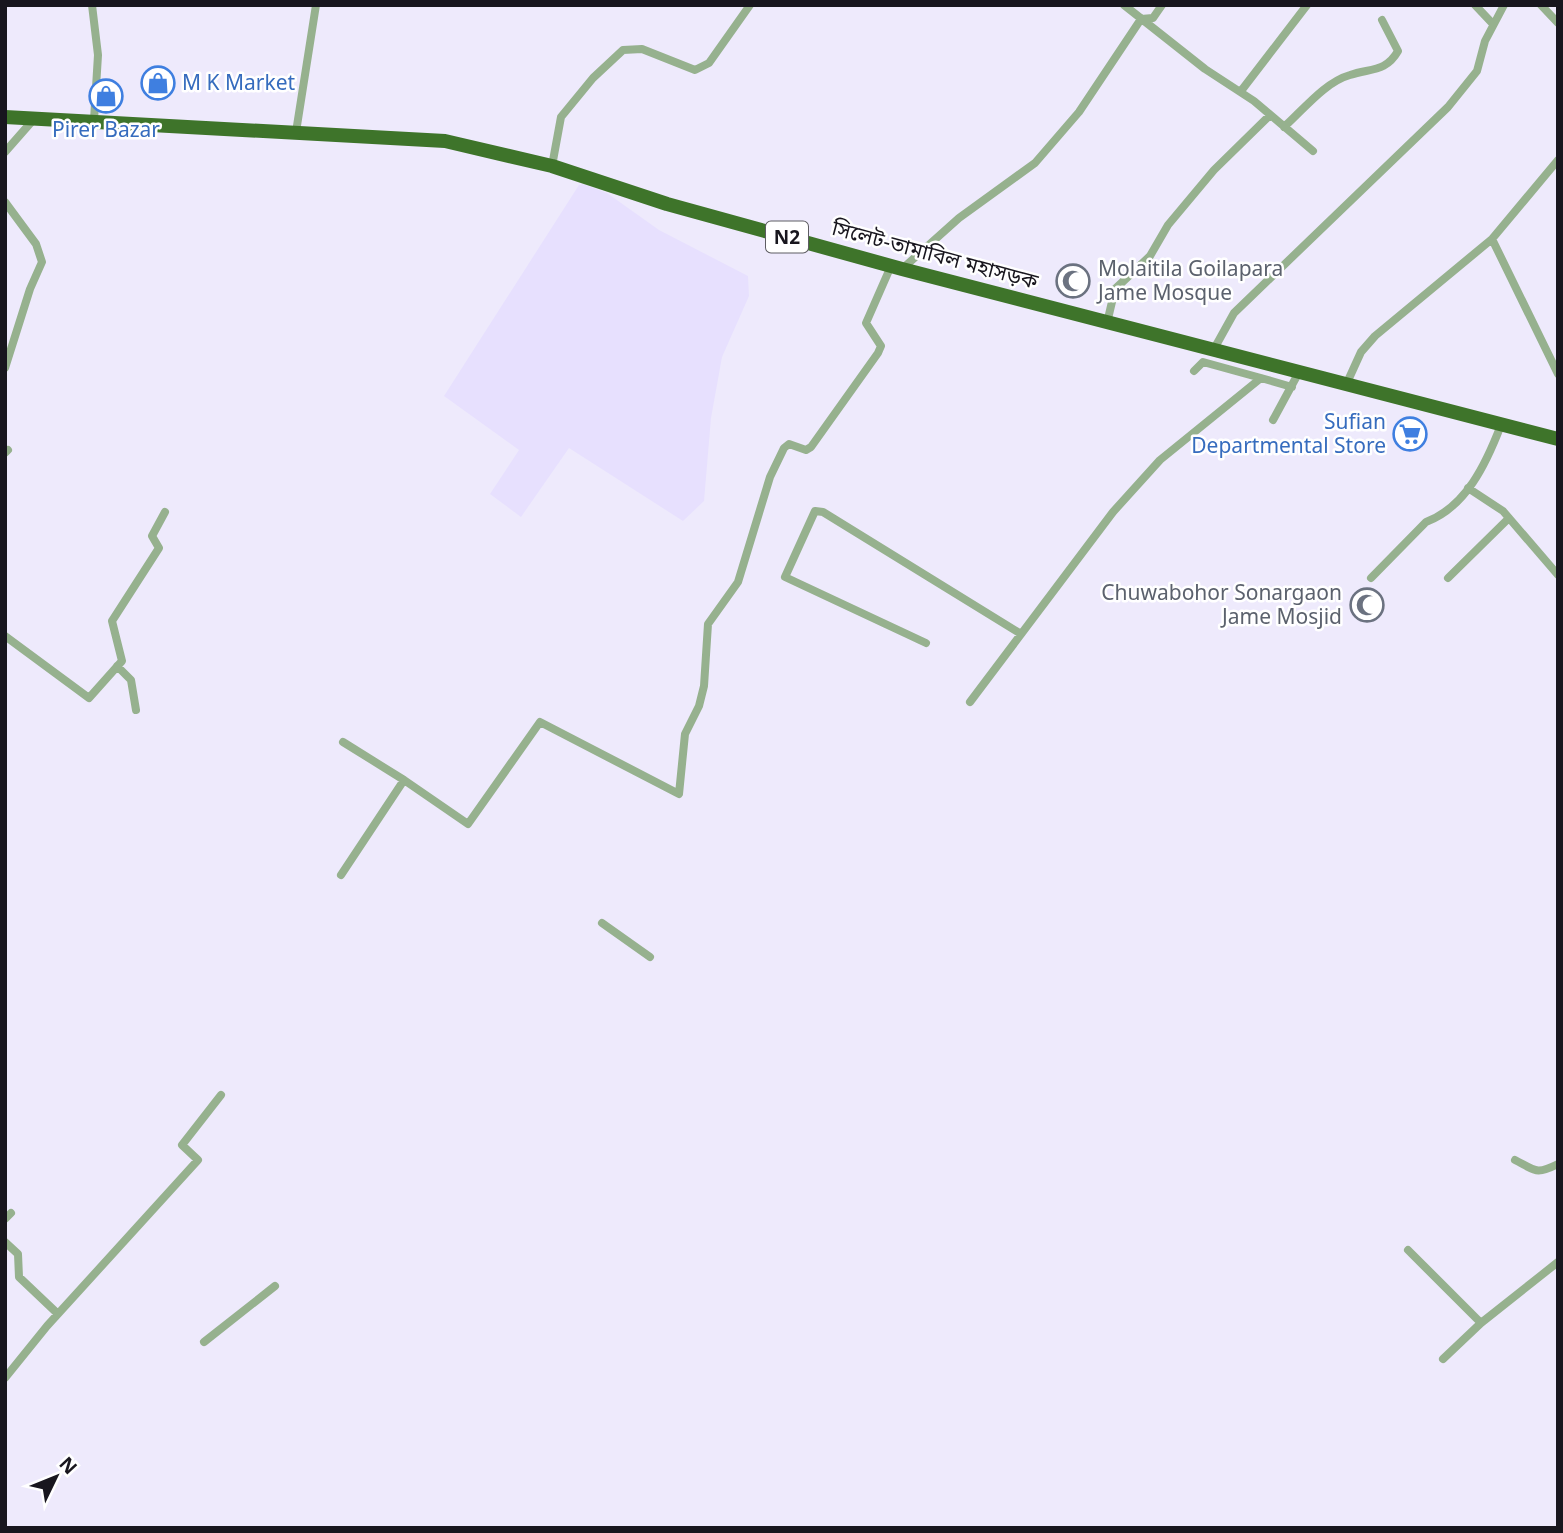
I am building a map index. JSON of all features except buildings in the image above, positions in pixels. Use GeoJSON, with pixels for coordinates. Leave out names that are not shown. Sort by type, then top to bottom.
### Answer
{"type":"FeatureCollection","features":[{"type":"Feature","properties":{"kind":"highway","name":"সিলেট-তামাবিল মহাসড়ক"},"geometry":{"type":"LineString","coordinates":[[5,117],[445,141],[552,166],[667,204],[896,267],[1558,439]]}},
{"type":"Feature","properties":{"kind":"street"},"geometry":{"type":"LineString","coordinates":[[92,5],[98,55],[94,120]]}},
{"type":"Feature","properties":{"kind":"street"},"geometry":{"type":"LineString","coordinates":[[296,132],[316,5]]}},
{"type":"Feature","properties":{"kind":"street"},"geometry":{"type":"LineString","coordinates":[[552,166],[561,117],[593,78],[623,50],[642,49],[695,70],[709,63],[750,5]]}},
{"type":"Feature","properties":{"kind":"street"},"geometry":{"type":"LineString","coordinates":[[1124,5],[1205,69],[1241,91],[1313,150]]}},
{"type":"Feature","properties":{"kind":"street"},"geometry":{"type":"LineString","coordinates":[[1141,19],[1153,18],[1162,5]]}},
{"type":"Feature","properties":{"kind":"street"},"geometry":{"type":"LineString","coordinates":[[1241,91],[1307,5]]}},
{"type":"Feature","properties":{"kind":"street"},"geometry":{"type":"LineString","coordinates":[[1475,5],[1492,23]]}},
{"type":"Feature","properties":{"kind":"street"},"geometry":{"type":"LineString","coordinates":[[1214,349],[1234,313],[1448,107],[1477,71],[1492,23],[1504,5]]}},
{"type":"Feature","properties":{"kind":"street"},"geometry":{"type":"LineString","coordinates":[[1541,5],[1558,23]]}},
{"type":"Feature","properties":{"kind":"street"},"geometry":{"type":"LineString","coordinates":[[343,742],[468,824],[540,722],[679,794],[685,734],[699,706],[704,686],[708,624],[738,582],[771,477],[783,448],[789,444],[806,450],[811,447],[878,353],[881,346],[866,323],[896,267],[1035,163],[1079,112],[1141,19]]}},
{"type":"Feature","properties":{"kind":"street"},"geometry":{"type":"LineString","coordinates":[[1284,127],[1337,80],[1379,70],[1392,61],[1398,51],[1382,20]]}},
{"type":"Feature","properties":{"kind":"street"},"geometry":{"type":"LineString","coordinates":[[1107,323],[1115,289],[1150,256],[1168,225],[1214,170],[1270,115]]}},
{"type":"Feature","properties":{"kind":"street"},"geometry":{"type":"LineString","coordinates":[[5,152],[34,119]]}},
{"type":"Feature","properties":{"kind":"street"},"geometry":{"type":"LineString","coordinates":[[1346,385],[1361,352],[1375,336],[1492,239],[1558,160]]}},
{"type":"Feature","properties":{"kind":"street"},"geometry":{"type":"LineString","coordinates":[[5,202],[36,244],[42,262],[30,289],[5,368]]}},
{"type":"Feature","properties":{"kind":"street"},"geometry":{"type":"LineString","coordinates":[[1492,239],[1558,374]]}},
{"type":"Feature","properties":{"kind":"street"},"geometry":{"type":"LineString","coordinates":[[1194,371],[1203,362],[1292,387]]}},
{"type":"Feature","properties":{"kind":"street"},"geometry":{"type":"LineString","coordinates":[[1273,420],[1299,372]]}},
{"type":"Feature","properties":{"kind":"street"},"geometry":{"type":"LineString","coordinates":[[970,702],[1113,512],[1160,460],[1261,378]]}},
{"type":"Feature","properties":{"kind":"street"},"geometry":{"type":"LineString","coordinates":[[1371,579],[1426,522],[1437,520],[1468,488],[1489,454],[1502,425]]}},
{"type":"Feature","properties":{"kind":"street"},"geometry":{"type":"LineString","coordinates":[[1468,488],[1509,518],[1558,575]]}},
{"type":"Feature","properties":{"kind":"street"},"geometry":{"type":"LineString","coordinates":[[926,643],[785,577],[815,511],[824,512],[1021,634]]}},
{"type":"Feature","properties":{"kind":"street"},"geometry":{"type":"LineString","coordinates":[[5,636],[89,698],[122,661],[112,621],[159,548],[152,536],[165,512]]}},
{"type":"Feature","properties":{"kind":"street"},"geometry":{"type":"LineString","coordinates":[[1448,578],[1509,518]]}},
{"type":"Feature","properties":{"kind":"street"},"geometry":{"type":"LineString","coordinates":[[117,666],[131,680],[136,710]]}},
{"type":"Feature","properties":{"kind":"street"},"geometry":{"type":"LineString","coordinates":[[341,875],[404,780]]}},
{"type":"Feature","properties":{"kind":"street"},"geometry":{"type":"LineString","coordinates":[[602,923],[650,957]]}},
{"type":"Feature","properties":{"kind":"street"},"geometry":{"type":"LineString","coordinates":[[5,1378],[58,1314],[198,1160],[183,1144],[221,1095]]}},
{"type":"Feature","properties":{"kind":"street"},"geometry":{"type":"LineString","coordinates":[[1515,1160],[1538,1172],[1544,1172],[1558,1164]]}},
{"type":"Feature","properties":{"kind":"street"},"geometry":{"type":"LineString","coordinates":[[5,1242],[18,1254],[19,1277],[58,1314]]}},
{"type":"Feature","properties":{"kind":"street"},"geometry":{"type":"LineString","coordinates":[[1408,1250],[1481,1323]]}},
{"type":"Feature","properties":{"kind":"street"},"geometry":{"type":"LineString","coordinates":[[1443,1359],[1481,1323],[1558,1262]]}},
{"type":"Feature","properties":{"kind":"street"},"geometry":{"type":"LineString","coordinates":[[204,1342],[275,1286]]}},
{"type":"Feature","properties":{"kind":"shaded area"},"geometry":{"type":"Polygon","coordinates":[[[579,185],[607,193],[659,230],[748,276],[749,296],[722,357],[711,418],[704,501],[683,521],[569,448],[521,517],[490,494],[519,450],[444,396],[579,185]]]}},
{"type":"Feature","properties":{"kind":"place","name":"M K Market"},"geometry":{"type":"Point","coordinates":[158,83]}},
{"type":"Feature","properties":{"kind":"place","name":"Pirer Bazar"},"geometry":{"type":"Point","coordinates":[106,96]}},
{"type":"Feature","properties":{"kind":"place","name":"Molaitila Goilapara Jame Mosque"},"geometry":{"type":"Point","coordinates":[1073,281]}},
{"type":"Feature","properties":{"kind":"place","name":"Sufian Departmental Store"},"geometry":{"type":"Point","coordinates":[1410,434]}},
{"type":"Feature","properties":{"kind":"place","name":"Chuwabohor Sonargaon Jame Mosjid"},"geometry":{"type":"Point","coordinates":[1367,605]}}]}
